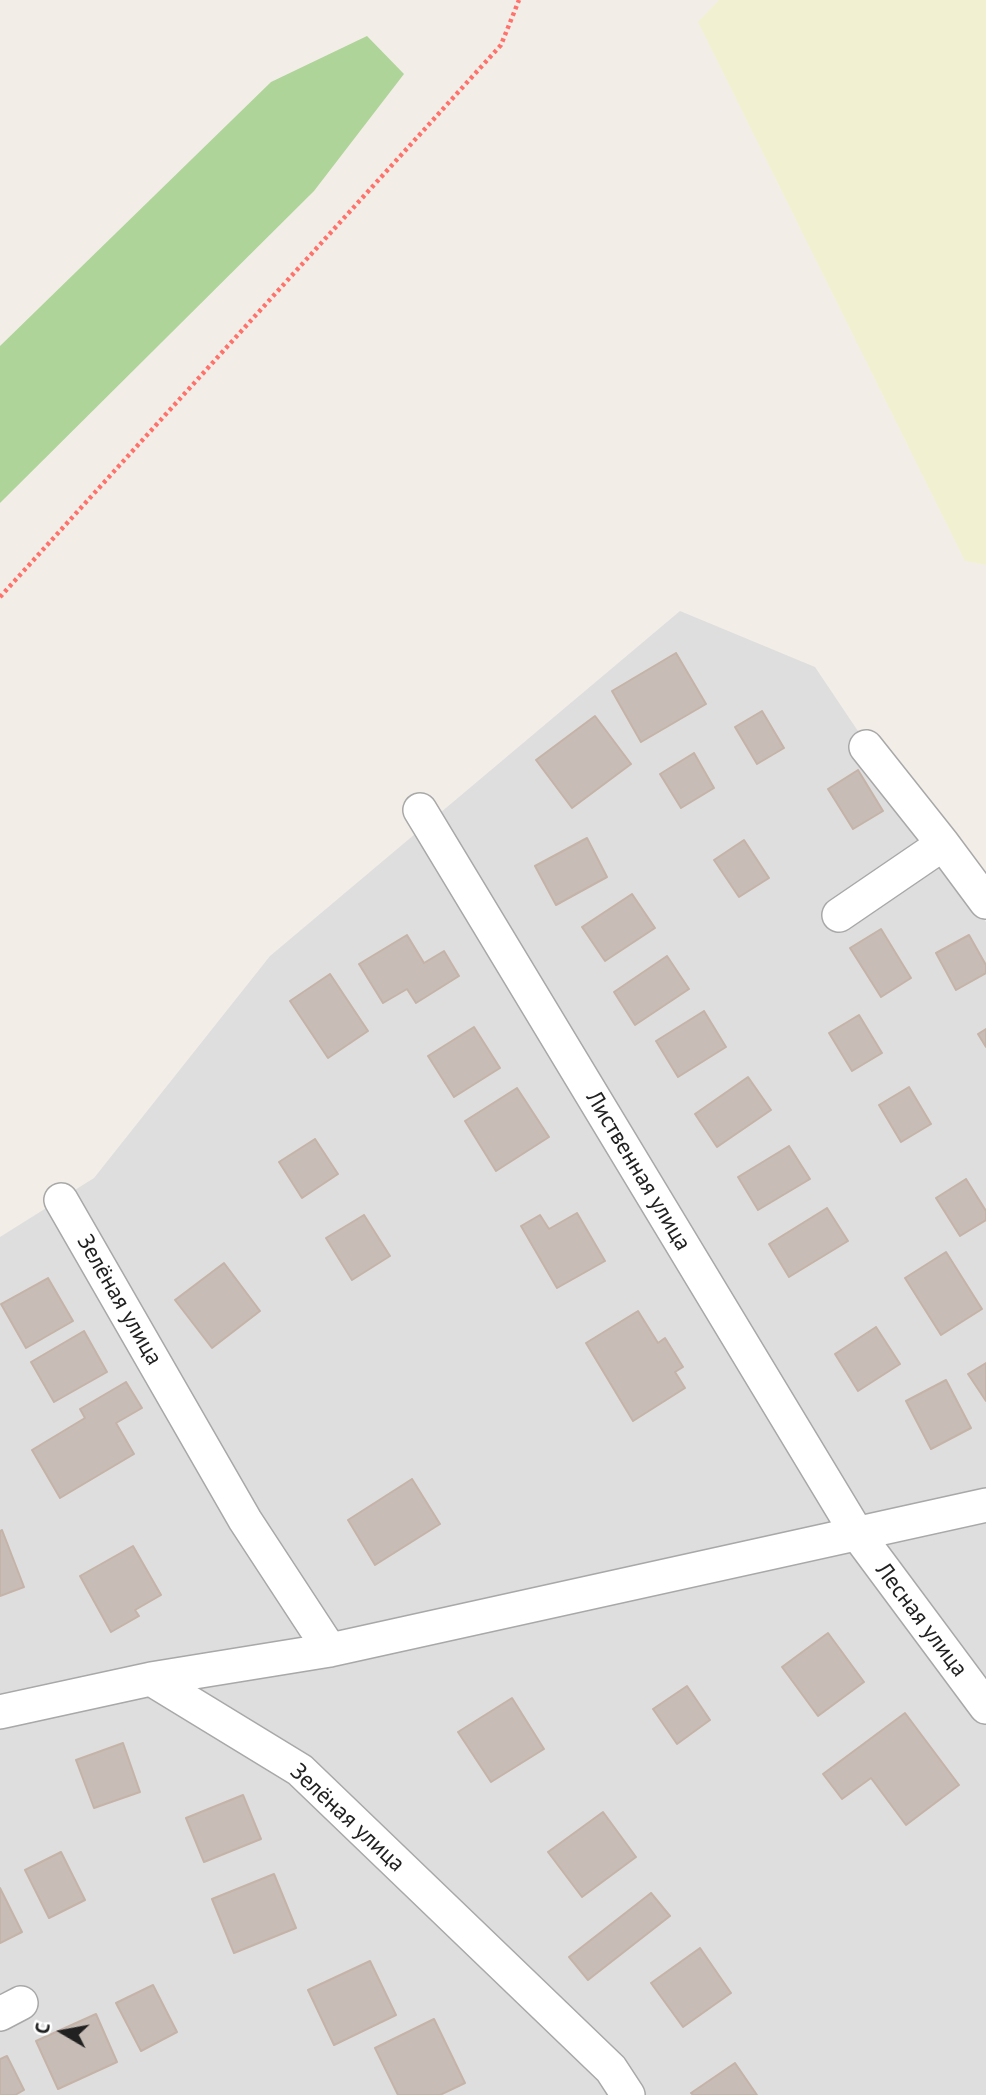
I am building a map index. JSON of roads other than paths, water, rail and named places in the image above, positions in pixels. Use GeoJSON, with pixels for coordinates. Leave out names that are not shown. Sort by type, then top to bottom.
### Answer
{"type":"FeatureCollection","features":[{"type":"Feature","properties":{"kind":"street"},"geometry":{"type":"LineString","coordinates":[[866,747],[986,902]]}},
{"type":"Feature","properties":{"kind":"street","name":"Лиственная улица"},"geometry":{"type":"LineString","coordinates":[[420,810],[856,1532]]}},
{"type":"Feature","properties":{"kind":"street"},"geometry":{"type":"LineString","coordinates":[[839,915],[943,844]]}},
{"type":"Feature","properties":{"kind":"street","name":"Зелёная улица"},"geometry":{"type":"LineString","coordinates":[[61,1199],[245,1520],[330,1650]]}},
{"type":"Feature","properties":{"kind":"street"},"geometry":{"type":"LineString","coordinates":[[0,1712],[151,1679],[330,1650],[986,1505]]}},
{"type":"Feature","properties":{"kind":"street","name":"Лесная улица"},"geometry":{"type":"LineString","coordinates":[[856,1532],[986,1707]]}},
{"type":"Feature","properties":{"kind":"street","name":"Зелёная улица"},"geometry":{"type":"LineString","coordinates":[[151,1679],[300,1770],[611,2069],[628,2095]]}}]}
